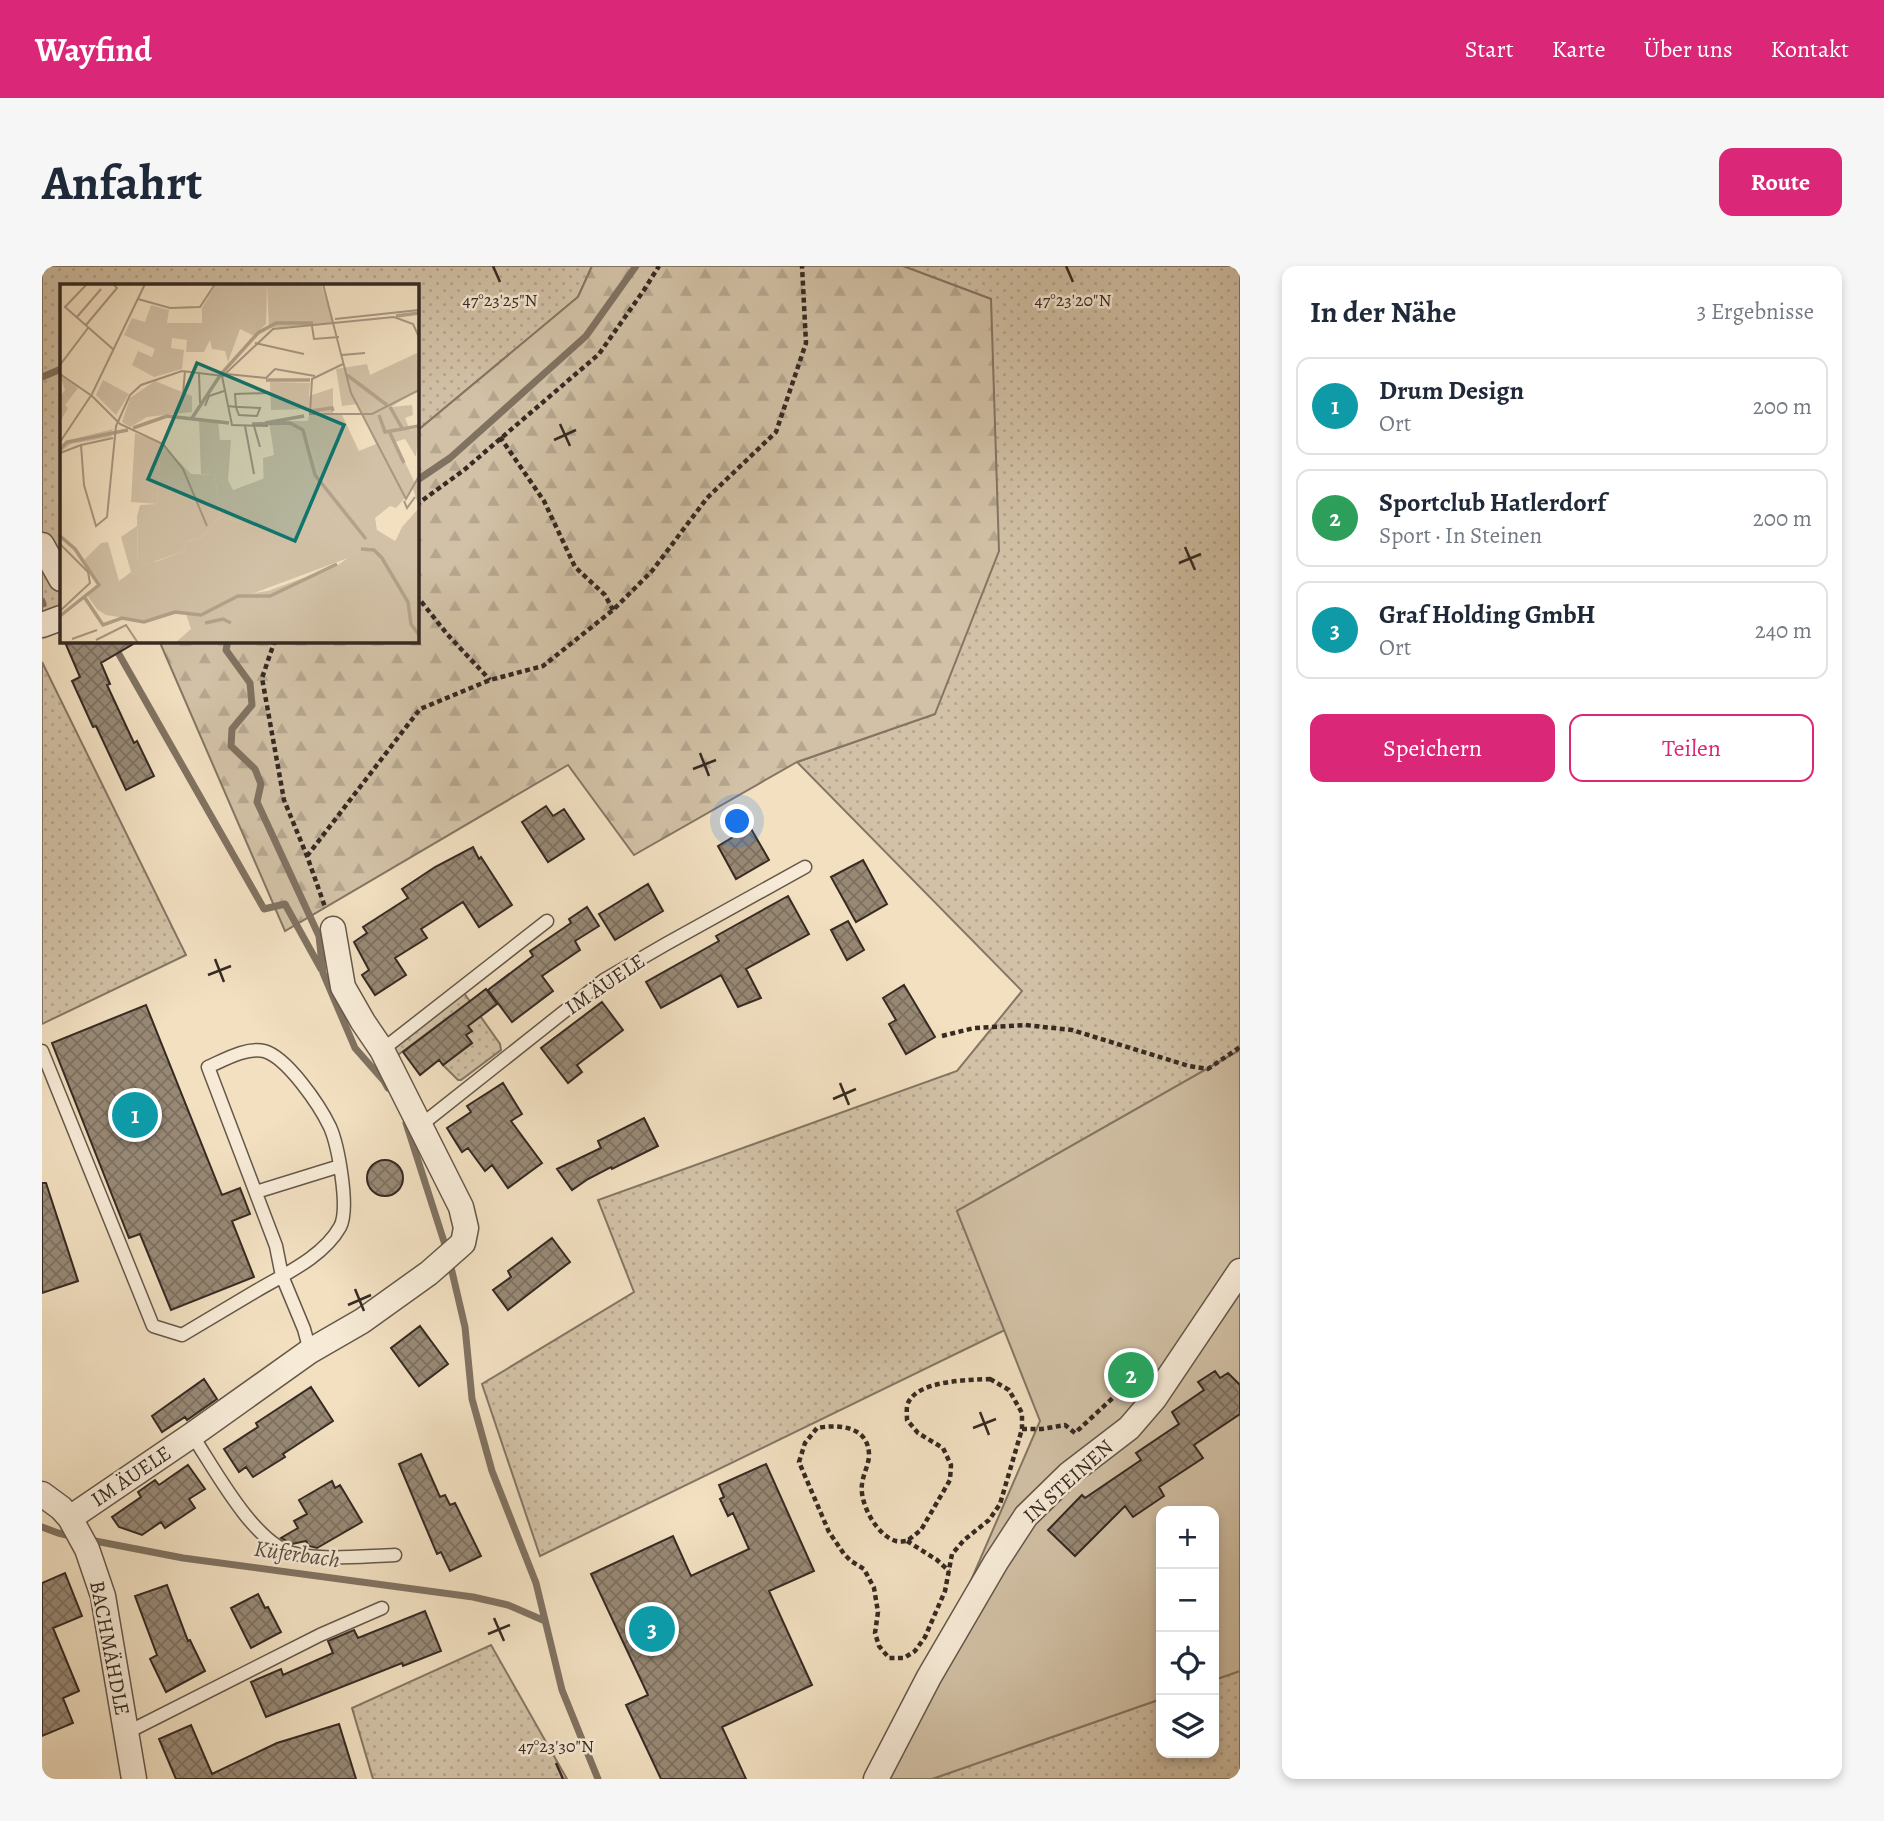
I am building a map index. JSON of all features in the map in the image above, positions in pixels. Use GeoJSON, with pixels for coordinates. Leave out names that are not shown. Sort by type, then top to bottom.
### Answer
{"type":"FeatureCollection","features":[{"type":"Feature","properties":{"kind":"street"},"geometry":{"type":"LineString","coordinates":[[42,545],[60,577]]}},
{"type":"Feature","properties":{"kind":"street"},"geometry":{"type":"LineString","coordinates":[[42,625],[60,618]]}},
{"type":"Feature","properties":{"kind":"street","name":"IM ÄUELE"},"geometry":{"type":"LineString","coordinates":[[77,1529],[192,1435],[310,1351],[362,1321],[429,1273],[463,1243],[467,1228],[461,1207],[382,1050],[343,987],[333,929]]}},
{"type":"Feature","properties":{"kind":"street","name":"IN STEINEN"},"geometry":{"type":"LineString","coordinates":[[876,1779],[929,1677],[1026,1516],[1069,1474],[1129,1428],[1161,1389],[1240,1271]]}},
{"type":"Feature","properties":{"kind":"street","name":"BACHMÄHDLE"},"geometry":{"type":"LineString","coordinates":[[42,1494],[52,1500],[77,1529],[103,1596],[134,1779]]}},
{"type":"Feature","properties":{"kind":"lane","name":"IM ÄUELE"},"geometry":{"type":"LineString","coordinates":[[421,1125],[604,981],[805,867]]}},
{"type":"Feature","properties":{"kind":"lane"},"geometry":{"type":"LineString","coordinates":[[382,1050],[547,921]]}},
{"type":"Feature","properties":{"kind":"lane"},"geometry":{"type":"LineString","coordinates":[[42,1051],[153,1326],[182,1335],[282,1276],[308,1259],[329,1242],[342,1224],[345,1199],[330,1128],[311,1096],[285,1064],[264,1051],[246,1052],[208,1067],[276,1246],[282,1276],[310,1351]]}},
{"type":"Feature","properties":{"kind":"lane"},"geometry":{"type":"LineString","coordinates":[[256,1192],[340,1166]]}},
{"type":"Feature","properties":{"kind":"lane","name":"IM ÄUELE"},"geometry":{"type":"LineString","coordinates":[[192,1435],[247,1518],[266,1538],[291,1553],[332,1558],[395,1555]]}},
{"type":"Feature","properties":{"kind":"lane"},"geometry":{"type":"LineString","coordinates":[[126,1733],[320,1635],[382,1608]]}},
{"type":"Feature","properties":{"kind":"path"},"geometry":{"type":"LineString","coordinates":[[418,504],[464,470],[598,354],[659,266]]}},
{"type":"Feature","properties":{"kind":"path"},"geometry":{"type":"LineString","coordinates":[[307,856],[420,709],[490,680],[543,666],[612,610],[652,570],[707,498],[776,432],[806,343],[802,266]]}},
{"type":"Feature","properties":{"kind":"path"},"geometry":{"type":"LineString","coordinates":[[500,437],[544,501],[575,567],[605,595],[612,610]]}},
{"type":"Feature","properties":{"kind":"path"},"geometry":{"type":"LineString","coordinates":[[418,598],[447,634],[490,680]]}},
{"type":"Feature","properties":{"kind":"path"},"geometry":{"type":"LineString","coordinates":[[274,642],[262,678],[284,800],[333,929]]}},
{"type":"Feature","properties":{"kind":"path"},"geometry":{"type":"LineString","coordinates":[[942,1036],[974,1028],[1025,1025],[1072,1030],[1189,1066],[1208,1069],[1240,1047]]}},
{"type":"Feature","properties":{"kind":"path"},"geometry":{"type":"LineString","coordinates":[[1022,1429],[1065,1425],[1075,1433],[1132,1380],[1142,1377],[1161,1389]]}},
{"type":"Feature","properties":{"kind":"path"},"geometry":{"type":"LineString","coordinates":[[907,1541],[921,1530],[950,1480],[951,1465],[943,1448],[918,1433],[907,1420],[908,1404],[918,1391],[955,1381],[990,1379],[1009,1390],[1022,1413],[1022,1429],[1000,1504],[989,1520],[964,1540],[952,1554],[949,1571],[945,1591],[925,1637],[915,1651],[904,1658],[889,1658],[880,1646],[875,1633],[878,1612],[874,1588],[864,1569],[844,1554],[829,1532],[799,1462],[804,1443],[817,1428],[835,1425],[850,1428],[865,1440],[869,1456],[861,1486],[866,1509],[879,1530],[895,1541],[907,1541],[949,1571]]}},
{"type":"Feature","properties":{"kind":"green space"},"geometry":{"type":"Polygon","coordinates":[[[42,266],[592,266],[578,297],[418,430],[418,284],[60,284],[60,616],[42,621],[42,266]]]}},
{"type":"Feature","properties":{"kind":"green space"},"geometry":{"type":"Polygon","coordinates":[[[592,266],[903,266],[991,299],[999,551],[935,714],[797,762],[634,855],[568,765],[285,931],[161,645],[164,642],[418,642],[418,430],[578,297],[592,266]]]}},
{"type":"Feature","properties":{"kind":"green space"},"geometry":{"type":"Polygon","coordinates":[[[903,266],[1240,266],[1240,1050],[957,1211],[1005,1330],[540,1556],[482,1384],[634,1292],[598,1200],[957,1071],[1022,991],[797,762],[935,714],[991,299],[903,266]]]}},
{"type":"Feature","properties":{"kind":"green space"},"geometry":{"type":"Polygon","coordinates":[[[42,662],[186,955],[42,1024],[42,662]]]}},
{"type":"Feature","properties":{"kind":"green space"},"geometry":{"type":"Polygon","coordinates":[[[464,993],[500,1044],[501,1050],[458,1080],[443,1065],[472,1043],[450,1016],[398,1055],[393,1049],[464,993]]]}},
{"type":"Feature","properties":{"kind":"green space"},"geometry":{"type":"Polygon","coordinates":[[[1240,1050],[1240,1671],[1219,1678],[1219,1506],[1156,1506],[1156,1701],[932,1779],[885,1779],[1040,1421],[957,1211],[1240,1050]]]}},
{"type":"Feature","properties":{"kind":"green space"},"geometry":{"type":"Polygon","coordinates":[[[491,1645],[567,1779],[373,1779],[352,1708],[491,1645]]]}},
{"type":"Feature","properties":{"kind":"green space"},"geometry":{"type":"Polygon","coordinates":[[[1240,1671],[1240,1779],[932,1779],[1156,1701],[1156,1758],[1219,1758],[1219,1678],[1240,1671]]]}},
{"type":"Feature","properties":{"kind":"building"},"geometry":{"type":"Polygon","coordinates":[[[65,642],[137,642],[101,663],[110,684],[107,685],[134,743],[137,741],[154,776],[126,790],[72,681],[80,677],[65,642]]]}},
{"type":"Feature","properties":{"kind":"building"},"geometry":{"type":"Polygon","coordinates":[[[546,806],[553,816],[564,809],[584,839],[548,862],[522,822],[546,806]]]}},
{"type":"Feature","properties":{"kind":"building"},"geometry":{"type":"Polygon","coordinates":[[[750,827],[769,860],[736,879],[718,846],[750,827]]]}},
{"type":"Feature","properties":{"kind":"building"},"geometry":{"type":"Polygon","coordinates":[[[473,847],[512,905],[479,927],[463,902],[421,929],[427,938],[395,958],[406,975],[375,995],[362,975],[369,970],[354,942],[367,933],[363,927],[408,898],[402,889],[435,867],[473,847]]]}},
{"type":"Feature","properties":{"kind":"building"},"geometry":{"type":"Polygon","coordinates":[[[863,860],[887,904],[856,922],[831,877],[863,860]]]}},
{"type":"Feature","properties":{"kind":"building"},"geometry":{"type":"Polygon","coordinates":[[[648,884],[663,911],[615,940],[599,914],[648,884]]]}},
{"type":"Feature","properties":{"kind":"building"},"geometry":{"type":"Polygon","coordinates":[[[788,896],[809,934],[746,969],[761,998],[738,1007],[721,975],[661,1008],[646,982],[719,941],[716,936],[788,896]]]}},
{"type":"Feature","properties":{"kind":"building"},"geometry":{"type":"Polygon","coordinates":[[[587,907],[599,926],[575,941],[580,950],[542,976],[553,991],[512,1022],[488,990],[533,956],[530,951],[571,923],[569,919],[587,907]]]}},
{"type":"Feature","properties":{"kind":"building"},"geometry":{"type":"Polygon","coordinates":[[[848,921],[864,950],[847,960],[831,930],[848,921]]]}},
{"type":"Feature","properties":{"kind":"building"},"geometry":{"type":"Polygon","coordinates":[[[904,985],[935,1037],[906,1054],[889,1024],[896,1020],[883,998],[904,985]]]}},
{"type":"Feature","properties":{"kind":"building"},"geometry":{"type":"Polygon","coordinates":[[[486,989],[497,1004],[468,1026],[472,1031],[466,1035],[472,1043],[443,1065],[439,1060],[420,1075],[403,1052],[486,989]]]}},
{"type":"Feature","properties":{"kind":"building"},"geometry":{"type":"Polygon","coordinates":[[[602,1002],[623,1030],[577,1065],[582,1072],[568,1083],[541,1048],[602,1002]]]}},
{"type":"Feature","properties":{"kind":"building"},"geometry":{"type":"Polygon","coordinates":[[[146,1005],[222,1195],[240,1188],[250,1214],[232,1221],[254,1277],[171,1310],[140,1234],[129,1238],[52,1043],[146,1005]]]}},
{"type":"Feature","properties":{"kind":"building"},"geometry":{"type":"Polygon","coordinates":[[[503,1083],[522,1114],[511,1121],[542,1163],[508,1188],[492,1165],[485,1171],[468,1148],[462,1152],[447,1128],[471,1112],[467,1106],[503,1083]]]}},
{"type":"Feature","properties":{"kind":"building"},"geometry":{"type":"Polygon","coordinates":[[[644,1118],[658,1146],[612,1169],[611,1167],[572,1190],[557,1169],[601,1148],[598,1141],[644,1118]]]}},
{"type":"Feature","properties":{"kind":"building"},"geometry":{"type":"Polygon","coordinates":[[[385,1160],[398,1165],[403,1178],[398,1191],[385,1196],[372,1191],[367,1178],[372,1165],[385,1160]]]}},
{"type":"Feature","properties":{"kind":"building"},"geometry":{"type":"Polygon","coordinates":[[[42,1183],[46,1183],[78,1281],[42,1293],[42,1183]]]}},
{"type":"Feature","properties":{"kind":"building"},"geometry":{"type":"Polygon","coordinates":[[[552,1238],[570,1262],[508,1310],[493,1290],[511,1277],[508,1271],[552,1238]]]}},
{"type":"Feature","properties":{"kind":"building"},"geometry":{"type":"Polygon","coordinates":[[[420,1326],[448,1364],[419,1386],[391,1348],[420,1326]]]}},
{"type":"Feature","properties":{"kind":"building"},"geometry":{"type":"Polygon","coordinates":[[[1215,1371],[1220,1378],[1228,1373],[1240,1385],[1240,1414],[1194,1445],[1203,1458],[1159,1487],[1164,1496],[1133,1517],[1125,1506],[1075,1556],[1048,1530],[1082,1495],[1085,1498],[1141,1460],[1136,1453],[1179,1424],[1172,1412],[1204,1390],[1198,1382],[1215,1371]]]}},
{"type":"Feature","properties":{"kind":"building"},"geometry":{"type":"Polygon","coordinates":[[[204,1379],[217,1399],[187,1420],[185,1417],[162,1432],[152,1416],[204,1379]]]}},
{"type":"Feature","properties":{"kind":"building"},"geometry":{"type":"Polygon","coordinates":[[[311,1387],[333,1421],[253,1477],[246,1467],[239,1472],[224,1449],[258,1427],[256,1423],[311,1387]]]}},
{"type":"Feature","properties":{"kind":"building"},"geometry":{"type":"Polygon","coordinates":[[[421,1454],[440,1497],[445,1495],[450,1505],[455,1503],[481,1556],[450,1571],[441,1552],[437,1554],[399,1464],[421,1454]]]}},
{"type":"Feature","properties":{"kind":"building"},"geometry":{"type":"Polygon","coordinates":[[[766,1464],[814,1571],[769,1591],[812,1685],[722,1727],[746,1779],[661,1779],[626,1705],[648,1695],[591,1574],[673,1536],[691,1576],[749,1549],[733,1513],[728,1516],[720,1499],[724,1497],[719,1485],[766,1464]]]}},
{"type":"Feature","properties":{"kind":"building"},"geometry":{"type":"Polygon","coordinates":[[[188,1465],[205,1489],[189,1499],[195,1508],[165,1528],[161,1522],[142,1535],[119,1527],[112,1517],[141,1497],[138,1492],[155,1480],[159,1485],[188,1465]]]}},
{"type":"Feature","properties":{"kind":"building"},"geometry":{"type":"Polygon","coordinates":[[[332,1481],[335,1488],[340,1485],[362,1522],[317,1548],[309,1546],[306,1541],[292,1544],[281,1538],[298,1528],[294,1521],[307,1514],[299,1500],[332,1481]]]}},
{"type":"Feature","properties":{"kind":"building"},"geometry":{"type":"Polygon","coordinates":[[[65,1573],[82,1616],[53,1628],[79,1691],[63,1698],[73,1723],[42,1736],[42,1583],[65,1573]]]}},
{"type":"Feature","properties":{"kind":"building"},"geometry":{"type":"Polygon","coordinates":[[[167,1585],[188,1641],[190,1640],[205,1671],[166,1692],[150,1659],[157,1655],[135,1596],[167,1585]]]}},
{"type":"Feature","properties":{"kind":"building"},"geometry":{"type":"Polygon","coordinates":[[[258,1594],[281,1632],[251,1648],[231,1608],[258,1594]]]}},
{"type":"Feature","properties":{"kind":"building"},"geometry":{"type":"Polygon","coordinates":[[[425,1611],[441,1651],[403,1666],[402,1663],[266,1717],[251,1682],[281,1669],[283,1675],[333,1653],[328,1641],[354,1630],[358,1638],[425,1611]]]}},
{"type":"Feature","properties":{"kind":"building"},"geometry":{"type":"Polygon","coordinates":[[[339,1724],[356,1779],[176,1779],[159,1739],[191,1725],[212,1774],[277,1743],[339,1724]]]}},
{"type":"Feature","properties":{"kind":"waterway"},"geometry":{"type":"LineString","coordinates":[[418,480],[450,458],[586,336],[636,266]]}},
{"type":"Feature","properties":{"kind":"waterway"},"geometry":{"type":"LineString","coordinates":[[42,377],[60,369]]}},
{"type":"Feature","properties":{"kind":"waterway"},"geometry":{"type":"LineString","coordinates":[[228,642],[226,650],[250,683],[252,705],[232,729],[231,746],[255,769],[261,784],[257,802],[319,936],[323,973],[355,1048],[388,1088]]}},
{"type":"Feature","properties":{"kind":"waterway"},"geometry":{"type":"LineString","coordinates":[[116,649],[264,909],[285,904],[321,969]]}},
{"type":"Feature","properties":{"kind":"waterway"},"geometry":{"type":"LineString","coordinates":[[406,1123],[447,1251]]}},
{"type":"Feature","properties":{"kind":"waterway"},"geometry":{"type":"LineString","coordinates":[[450,1263],[465,1327],[472,1399],[492,1471],[536,1583],[562,1690],[598,1779]]}},
{"type":"Feature","properties":{"kind":"waterway","name":"Küferbach"},"geometry":{"type":"LineString","coordinates":[[42,1527],[75,1537]]}},
{"type":"Feature","properties":{"kind":"waterway","name":"Küferbach"},"geometry":{"type":"LineString","coordinates":[[90,1540],[183,1558],[473,1597],[508,1605],[545,1621]]}},
{"type":"Feature","properties":{"kind":"place","name":"Drum Design"},"geometry":{"type":"Point","coordinates":[135,1115]}},
{"type":"Feature","properties":{"kind":"place","name":"Sportclub Hatlerdorf"},"geometry":{"type":"Point","coordinates":[1131,1375]}},
{"type":"Feature","properties":{"kind":"place","name":"Graf Holding GmbH"},"geometry":{"type":"Point","coordinates":[652,1629]}}]}
